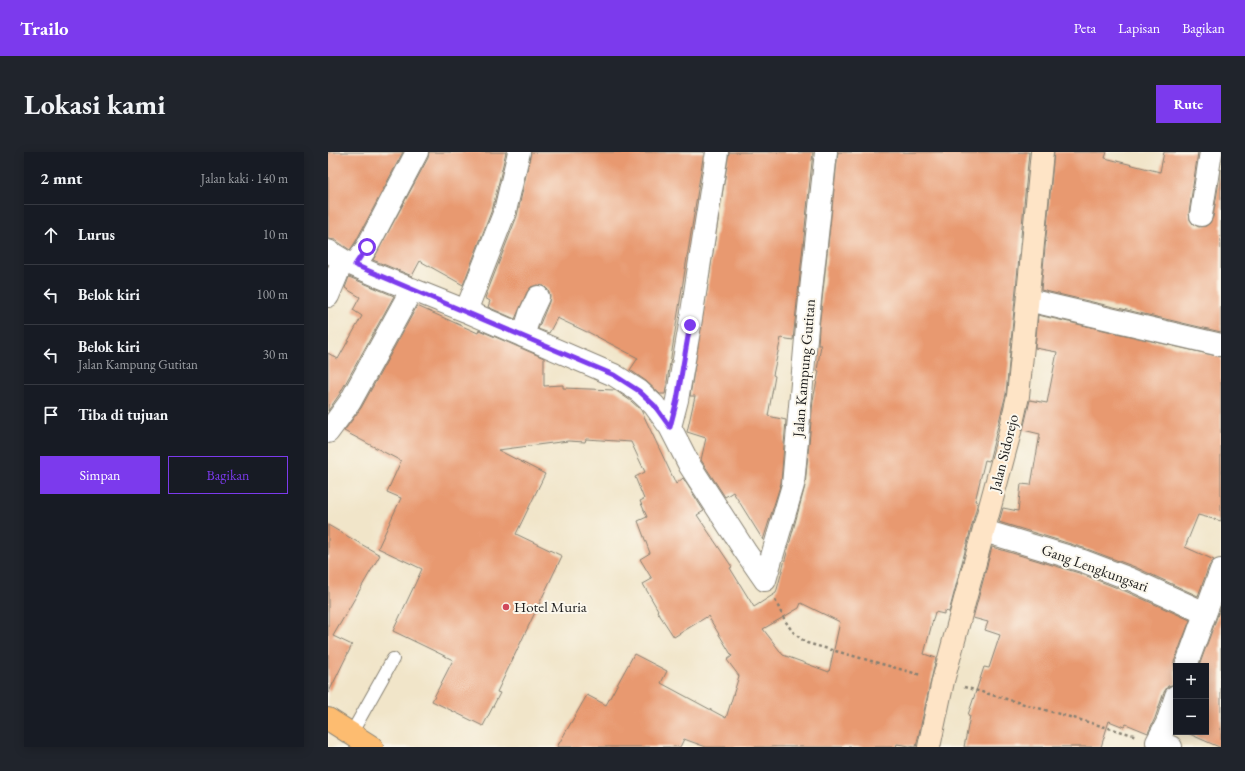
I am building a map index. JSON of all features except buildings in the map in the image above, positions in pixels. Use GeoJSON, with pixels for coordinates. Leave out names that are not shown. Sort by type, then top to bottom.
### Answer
{"type":"FeatureCollection","features":[{"type":"Feature","properties":{"kind":"highway"},"geometry":{"type":"LineString","coordinates":[[328,720],[372,747]]}},
{"type":"Feature","properties":{"kind":"street"},"geometry":{"type":"LineString","coordinates":[[328,296],[342,259],[367,247],[417,152]]}},
{"type":"Feature","properties":{"kind":"street"},"geometry":{"type":"LineString","coordinates":[[466,312],[505,211],[519,152]]}},
{"type":"Feature","properties":{"kind":"street"},"geometry":{"type":"LineString","coordinates":[[670,427],[677,400],[690,325],[717,152]]}},
{"type":"Feature","properties":{"kind":"street","name":"Jalan Kampung Gutitan"},"geometry":{"type":"LineString","coordinates":[[670,427],[690,466],[765,580],[793,485],[807,327],[826,152]]}},
{"type":"Feature","properties":{"kind":"street","name":"Jalan Sidorejo"},"geometry":{"type":"LineString","coordinates":[[929,747],[943,681],[1009,436],[1018,396],[1042,152]]}},
{"type":"Feature","properties":{"kind":"street"},"geometry":{"type":"LineString","coordinates":[[1201,215],[1211,152]]}},
{"type":"Feature","properties":{"kind":"street"},"geometry":{"type":"LineString","coordinates":[[342,259],[614,375],[639,391],[654,405],[670,427]]}},
{"type":"Feature","properties":{"kind":"street"},"geometry":{"type":"LineString","coordinates":[[328,432],[350,402],[412,289]]}},
{"type":"Feature","properties":{"kind":"street"},"geometry":{"type":"LineString","coordinates":[[523,336],[530,314],[538,297]]}},
{"type":"Feature","properties":{"kind":"street"},"geometry":{"type":"LineString","coordinates":[[1028,300],[1221,345]]}},
{"type":"Feature","properties":{"kind":"street","name":"Gang Lengkungsari"},"geometry":{"type":"LineString","coordinates":[[984,531],[1083,561],[1130,579],[1205,613]]}},
{"type":"Feature","properties":{"kind":"street"},"geometry":{"type":"LineString","coordinates":[[1187,663],[1221,570]]}},
{"type":"Feature","properties":{"kind":"street"},"geometry":{"type":"LineString","coordinates":[[1171,747],[1157,742],[1167,724],[1175,699]]}},
{"type":"Feature","properties":{"kind":"lane"},"geometry":{"type":"LineString","coordinates":[[351,734],[393,659]]}},
{"type":"Feature","properties":{"kind":"place","name":"Hotel Muria"},"geometry":{"type":"Point","coordinates":[506,607]}},
{"type":"Feature","properties":{"kind":"route"},"geometry":{"type":"LineString","coordinates":[[367,247],[355,265],[614,375],[639,391],[654,405],[670,427],[677,400],[690,325]]}}]}
